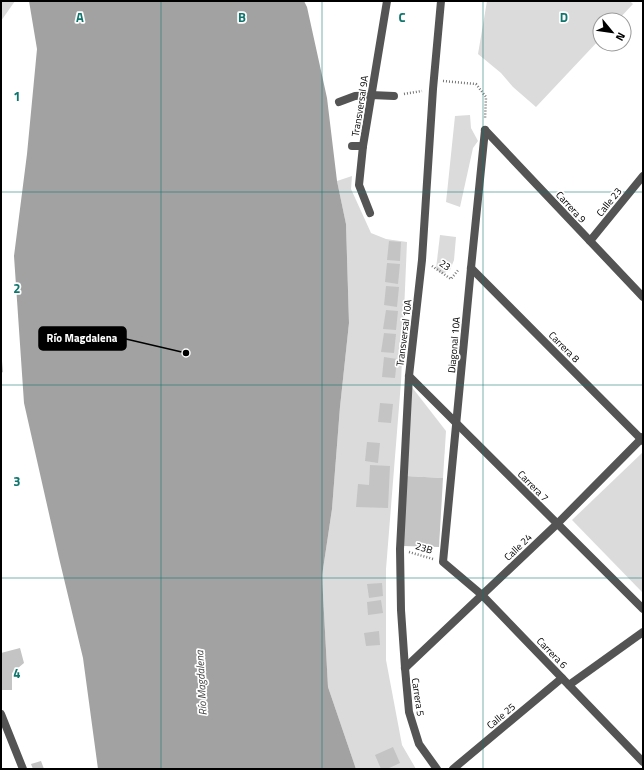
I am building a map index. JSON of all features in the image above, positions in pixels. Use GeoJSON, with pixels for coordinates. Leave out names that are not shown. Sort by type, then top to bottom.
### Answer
{"type":"FeatureCollection","features":[{"type":"Feature","properties":{"kind":"street","name":"Transversal 9A"},"geometry":{"type":"LineString","coordinates":[[370,212],[359,185],[363,146],[387,1]]}},
{"type":"Feature","properties":{"kind":"street","name":"Transversal 10A"},"geometry":{"type":"LineString","coordinates":[[405,668],[401,610],[400,549],[409,376],[422,260],[433,89],[441,1]]}},
{"type":"Feature","properties":{"kind":"street"},"geometry":{"type":"LineString","coordinates":[[339,102],[355,96],[394,96]]}},
{"type":"Feature","properties":{"kind":"street","name":"Carrera 9"},"geometry":{"type":"LineString","coordinates":[[485,130],[643,298]]}},
{"type":"Feature","properties":{"kind":"street","name":"Diagonal 10A"},"geometry":{"type":"LineString","coordinates":[[443,562],[485,130]]}},
{"type":"Feature","properties":{"kind":"street"},"geometry":{"type":"LineString","coordinates":[[352,146],[363,146]]}},
{"type":"Feature","properties":{"kind":"street","name":"Calle 23"},"geometry":{"type":"LineString","coordinates":[[590,241],[643,176]]}},
{"type":"Feature","properties":{"kind":"street","name":"Carrera 8"},"geometry":{"type":"LineString","coordinates":[[471,268],[642,439]]}},
{"type":"Feature","properties":{"kind":"street","name":"Carrera 7"},"geometry":{"type":"LineString","coordinates":[[409,376],[643,609]]}},
{"type":"Feature","properties":{"kind":"street","name":"Calle 24"},"geometry":{"type":"LineString","coordinates":[[405,668],[557,524],[642,439]]}},
{"type":"Feature","properties":{"kind":"street","name":"Carrera 6"},"geometry":{"type":"LineString","coordinates":[[443,562],[482,595],[643,762]]}},
{"type":"Feature","properties":{"kind":"street"},"geometry":{"type":"LineString","coordinates":[[569,685],[643,632]]}},
{"type":"Feature","properties":{"kind":"street","name":"Carrera 5"},"geometry":{"type":"LineString","coordinates":[[405,668],[409,712],[419,744],[436,769]]}},
{"type":"Feature","properties":{"kind":"street","name":"Calle 25"},"geometry":{"type":"LineString","coordinates":[[453,769],[562,678]]}},
{"type":"Feature","properties":{"kind":"street"},"geometry":{"type":"LineString","coordinates":[[1,714],[23,769]]}},
{"type":"Feature","properties":{"kind":"path"},"geometry":{"type":"LineString","coordinates":[[434,80],[476,84],[486,97],[485,130]]}},
{"type":"Feature","properties":{"kind":"path"},"geometry":{"type":"LineString","coordinates":[[394,96],[433,89]]}},
{"type":"Feature","properties":{"kind":"path","name":"23"},"geometry":{"type":"LineString","coordinates":[[422,260],[451,279],[460,269]]}},
{"type":"Feature","properties":{"kind":"path","name":"23B"},"geometry":{"type":"LineString","coordinates":[[400,549],[443,562]]}},
{"type":"Feature","properties":{"kind":"shaded area"},"geometry":{"type":"Polygon","coordinates":[[[1,1],[15,1],[1,21],[1,1]]]}},
{"type":"Feature","properties":{"kind":"shaded area"},"geometry":{"type":"Polygon","coordinates":[[[487,1],[630,1],[633,4],[626,12],[592,12],[592,48],[536,107],[513,87],[501,73],[478,54],[487,1]]]}},
{"type":"Feature","properties":{"kind":"shaded area"},"geometry":{"type":"Polygon","coordinates":[[[470,115],[471,128],[478,141],[473,148],[460,207],[446,202],[455,116],[470,115]]]}},
{"type":"Feature","properties":{"kind":"shaded area"},"geometry":{"type":"Polygon","coordinates":[[[352,176],[351,189],[371,233],[386,239],[407,242],[401,382],[386,569],[386,660],[402,745],[416,769],[356,769],[328,687],[322,576],[332,509],[340,407],[349,323],[346,224],[337,181],[352,176]]]}},
{"type":"Feature","properties":{"kind":"shaded area"},"geometry":{"type":"Polygon","coordinates":[[[440,235],[456,237],[454,260],[450,270],[442,274],[436,269],[440,235]]]}},
{"type":"Feature","properties":{"kind":"shaded area"},"geometry":{"type":"Polygon","coordinates":[[[411,386],[446,431],[443,478],[406,476],[411,386]]]}},
{"type":"Feature","properties":{"kind":"shaded area"},"geometry":{"type":"Polygon","coordinates":[[[643,452],[643,593],[572,520],[643,452]]]}},
{"type":"Feature","properties":{"kind":"water"},"geometry":{"type":"Polygon","coordinates":[[[29,1],[304,1],[307,7],[327,98],[337,181],[346,224],[349,323],[340,407],[332,509],[322,576],[328,687],[356,769],[98,769],[83,658],[24,403],[14,256],[27,154],[37,49],[29,1]]]}},
{"type":"Feature","properties":{"kind":"building"},"geometry":{"type":"Polygon","coordinates":[[[389,241],[401,242],[400,261],[387,260],[389,241]]]}},
{"type":"Feature","properties":{"kind":"building"},"geometry":{"type":"Polygon","coordinates":[[[387,263],[400,264],[398,284],[385,282],[387,263]]]}},
{"type":"Feature","properties":{"kind":"building"},"geometry":{"type":"Polygon","coordinates":[[[386,286],[399,287],[397,307],[384,305],[386,286]]]}},
{"type":"Feature","properties":{"kind":"building"},"geometry":{"type":"Polygon","coordinates":[[[386,310],[398,311],[396,330],[383,329],[386,310]]]}},
{"type":"Feature","properties":{"kind":"building"},"geometry":{"type":"Polygon","coordinates":[[[384,333],[396,334],[394,353],[381,352],[384,333]]]}},
{"type":"Feature","properties":{"kind":"building"},"geometry":{"type":"Polygon","coordinates":[[[384,357],[397,359],[395,378],[382,377],[384,357]]]}},
{"type":"Feature","properties":{"kind":"building"},"geometry":{"type":"Polygon","coordinates":[[[1,361],[3,372],[1,373],[1,361]]]}},
{"type":"Feature","properties":{"kind":"building"},"geometry":{"type":"Polygon","coordinates":[[[380,403],[393,404],[391,423],[378,422],[380,403]]]}},
{"type":"Feature","properties":{"kind":"building"},"geometry":{"type":"Polygon","coordinates":[[[367,442],[380,443],[378,463],[365,461],[367,442]]]}},
{"type":"Feature","properties":{"kind":"building"},"geometry":{"type":"Polygon","coordinates":[[[370,465],[390,466],[388,508],[356,507],[358,484],[369,485],[370,465]]]}},
{"type":"Feature","properties":{"kind":"building"},"geometry":{"type":"Polygon","coordinates":[[[406,476],[443,478],[439,547],[403,546],[406,476]]]}},
{"type":"Feature","properties":{"kind":"building"},"geometry":{"type":"Polygon","coordinates":[[[382,583],[383,596],[369,598],[367,584],[382,583]]]}},
{"type":"Feature","properties":{"kind":"building"},"geometry":{"type":"Polygon","coordinates":[[[381,600],[383,613],[368,615],[367,602],[381,600]]]}},
{"type":"Feature","properties":{"kind":"building"},"geometry":{"type":"Polygon","coordinates":[[[379,631],[380,645],[366,646],[364,633],[379,631]]]}},
{"type":"Feature","properties":{"kind":"building"},"geometry":{"type":"Polygon","coordinates":[[[20,648],[24,663],[12,673],[12,690],[1,690],[1,653],[20,648]]]}},
{"type":"Feature","properties":{"kind":"building"},"geometry":{"type":"Polygon","coordinates":[[[393,747],[400,763],[387,769],[381,769],[375,755],[393,747]]]}},
{"type":"Feature","properties":{"kind":"building"},"geometry":{"type":"Polygon","coordinates":[[[41,761],[44,769],[33,769],[31,764],[41,761]]]}},
{"type":"Feature","properties":{"kind":"place","name":"Río Magdalena"},"geometry":{"type":"Point","coordinates":[186,353]}}]}
